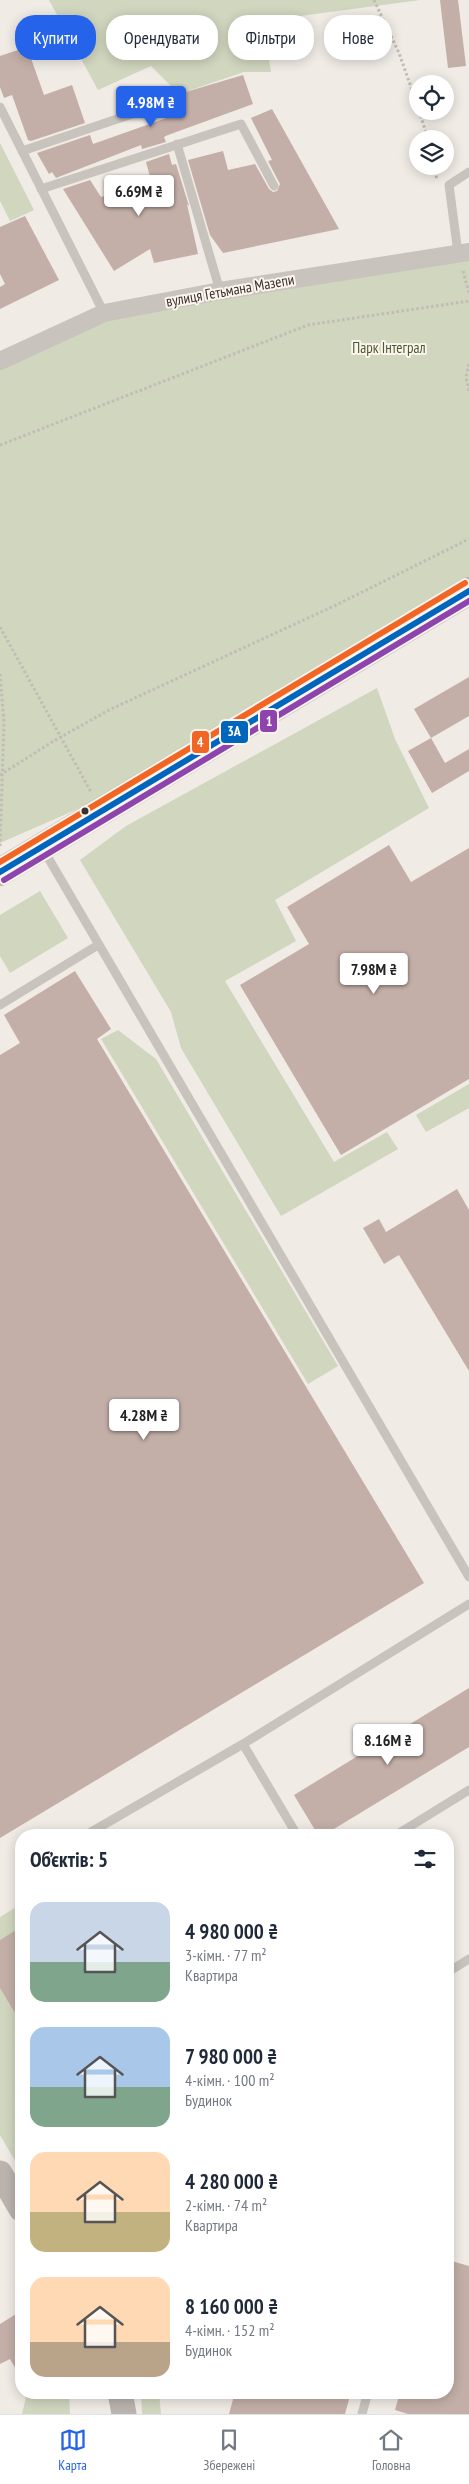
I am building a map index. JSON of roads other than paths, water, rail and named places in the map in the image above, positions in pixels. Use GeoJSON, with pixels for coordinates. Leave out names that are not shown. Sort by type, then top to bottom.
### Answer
{"type":"FeatureCollection","features":[{"type":"Feature","properties":{"kind":"main road"},"geometry":{"type":"LineString","coordinates":[[0,872],[469,591]]}},
{"type":"Feature","properties":{"kind":"main road"},"geometry":{"type":"LineString","coordinates":[[0,2173],[15,2199]]}},
{"type":"Feature","properties":{"kind":"main road"},"geometry":{"type":"LineString","coordinates":[[121,2399],[124,2414]]}},
{"type":"Feature","properties":{"kind":"street","name":"вулиця Гетьмана Мазепи"},"geometry":{"type":"LineString","coordinates":[[0,361],[104,313],[220,291],[463,253]]}},
{"type":"Feature","properties":{"kind":"lane"},"geometry":{"type":"LineString","coordinates":[[22,151],[156,106]]}},
{"type":"Feature","properties":{"kind":"lane"},"geometry":{"type":"LineString","coordinates":[[0,107],[104,313]]}},
{"type":"Feature","properties":{"kind":"lane"},"geometry":{"type":"LineString","coordinates":[[41,189],[241,124],[274,186]]}},
{"type":"Feature","properties":{"kind":"lane"},"geometry":{"type":"LineString","coordinates":[[177,144],[220,291]]}},
{"type":"Feature","properties":{"kind":"lane"},"geometry":{"type":"LineString","coordinates":[[463,253],[449,185],[469,172]]}},
{"type":"Feature","properties":{"kind":"lane"},"geometry":{"type":"LineString","coordinates":[[41,847],[469,1577]]}},
{"type":"Feature","properties":{"kind":"lane"},"geometry":{"type":"LineString","coordinates":[[0,1005],[98,945]]}},
{"type":"Feature","properties":{"kind":"lane"},"geometry":{"type":"LineString","coordinates":[[96,1829],[243,1744],[469,1604]]}},
{"type":"Feature","properties":{"kind":"lane"},"geometry":{"type":"LineString","coordinates":[[243,1744],[293,1829]]}},
{"type":"Feature","properties":{"kind":"lane"},"geometry":{"type":"LineString","coordinates":[[406,1829],[469,1790]]}},
{"type":"Feature","properties":{"kind":"lane"},"geometry":{"type":"LineString","coordinates":[[454,1968],[469,1959]]}},
{"type":"Feature","properties":{"kind":"lane"},"geometry":{"type":"LineString","coordinates":[[362,2414],[366,2399]]}},
{"type":"Feature","properties":{"kind":"park label","name":"Парк Інтеграл"},"geometry":{"type":"Point","coordinates":[389,347]}}]}
